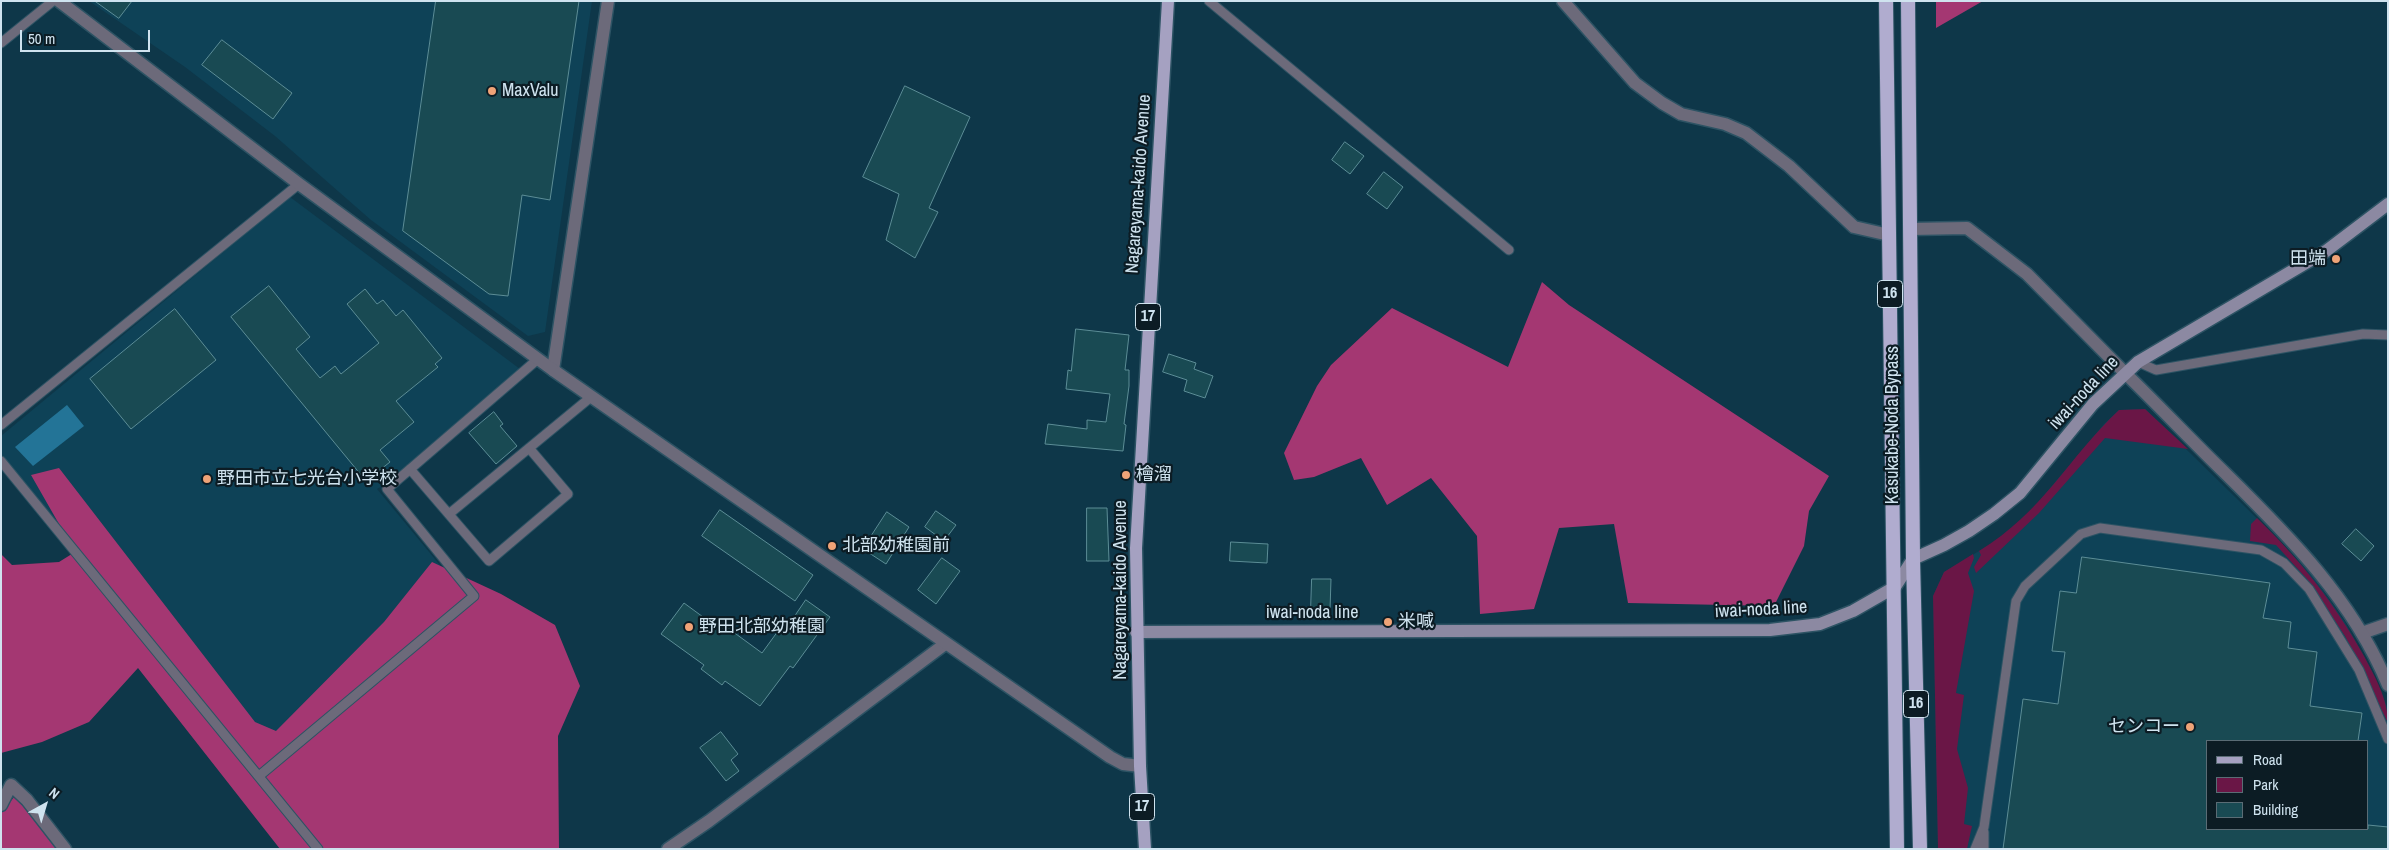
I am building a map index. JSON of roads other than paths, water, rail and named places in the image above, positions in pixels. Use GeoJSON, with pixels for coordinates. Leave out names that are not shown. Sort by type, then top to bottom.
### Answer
{"type":"FeatureCollection","features":[{"type":"Feature","properties":{"kind":"highway","name":"Kasukabe-Noda Bypass"},"geometry":{"type":"LineString","coordinates":[[1886,1],[1898,849]]}},
{"type":"Feature","properties":{"kind":"highway","name":"Kasukabe-Noda Bypass"},"geometry":{"type":"LineString","coordinates":[[1908,1],[1913,558],[1920,849]]}},
{"type":"Feature","properties":{"kind":"main road","name":"Nagareyama-kaido Avenue"},"geometry":{"type":"LineString","coordinates":[[1145,849],[1140,766],[1136,632],[1136,548],[1168,1]]}},
{"type":"Feature","properties":{"kind":"main road","name":"iwai-noda line"},"geometry":{"type":"LineString","coordinates":[[1136,632],[1770,630],[1820,624],[1853,611],[1895,587],[1913,558],[1944,546],[1969,531],[2020,493],[2093,404],[2138,362],[2326,251],[2388,204]]}},
{"type":"Feature","properties":{"kind":"street"},"geometry":{"type":"LineString","coordinates":[[59,1],[300,184],[538,360],[1110,757],[1123,764],[1140,766]]}},
{"type":"Feature","properties":{"kind":"street"},"geometry":{"type":"LineString","coordinates":[[553,370],[608,1]]}},
{"type":"Feature","properties":{"kind":"street"},"geometry":{"type":"LineString","coordinates":[[1563,1],[1635,83],[1662,103],[1681,114],[1725,124],[1746,133],[1789,166],[1854,227],[1889,235]]}},
{"type":"Feature","properties":{"kind":"street"},"geometry":{"type":"LineString","coordinates":[[1910,229],[1967,228],[2027,274],[2289,536],[2339,598],[2362,633],[2388,685]]}},
{"type":"Feature","properties":{"kind":"street"},"geometry":{"type":"LineString","coordinates":[[2362,633],[2388,624]]}},
{"type":"Feature","properties":{"kind":"street"},"geometry":{"type":"LineString","coordinates":[[668,849],[709,821],[945,644]]}},
{"type":"Feature","properties":{"kind":"street"},"geometry":{"type":"LineString","coordinates":[[1,805],[11,785],[27,800],[65,849]]}},
{"type":"Feature","properties":{"kind":"lane"},"geometry":{"type":"LineString","coordinates":[[1,43],[53,1]]}},
{"type":"Feature","properties":{"kind":"lane"},"geometry":{"type":"LineString","coordinates":[[1209,1],[1510,250]]}},
{"type":"Feature","properties":{"kind":"lane"},"geometry":{"type":"LineString","coordinates":[[1,425],[300,184]]}},
{"type":"Feature","properties":{"kind":"lane"},"geometry":{"type":"LineString","coordinates":[[2138,362],[2156,370],[2363,334],[2388,334]]}},
{"type":"Feature","properties":{"kind":"lane"},"geometry":{"type":"LineString","coordinates":[[259,776],[474,596],[386,489],[538,360]]}},
{"type":"Feature","properties":{"kind":"lane"},"geometry":{"type":"LineString","coordinates":[[449,514],[591,397]]}},
{"type":"Feature","properties":{"kind":"lane"},"geometry":{"type":"LineString","coordinates":[[410,469],[490,561],[568,494],[529,448]]}},
{"type":"Feature","properties":{"kind":"lane"},"geometry":{"type":"LineString","coordinates":[[1,461],[318,849]]}},
{"type":"Feature","properties":{"kind":"lane"},"geometry":{"type":"LineString","coordinates":[[1984,849],[1984,827],[2016,601],[2025,586],[2081,534],[2100,528],[2261,550],[2284,563],[2308,589],[2360,670],[2388,739]]}},
{"type":"Feature","properties":{"kind":"lane"},"geometry":{"type":"LineString","coordinates":[[1974,849],[1984,827]]}},
{"type":"Feature","properties":{"kind":"place","name":"MaxValu"},"geometry":{"type":"Point","coordinates":[492,91]}},
{"type":"Feature","properties":{"kind":"place","name":"田端"},"geometry":{"type":"Point","coordinates":[2336,259]}},
{"type":"Feature","properties":{"kind":"place","name":"檜溜"},"geometry":{"type":"Point","coordinates":[1126,475]}},
{"type":"Feature","properties":{"kind":"place","name":"野田市立七光台小学校"},"geometry":{"type":"Point","coordinates":[207,479]}},
{"type":"Feature","properties":{"kind":"place","name":"北部幼稚園前"},"geometry":{"type":"Point","coordinates":[832,546]}},
{"type":"Feature","properties":{"kind":"place","name":"米喊"},"geometry":{"type":"Point","coordinates":[1388,622]}},
{"type":"Feature","properties":{"kind":"place","name":"野田北部幼稚園"},"geometry":{"type":"Point","coordinates":[689,627]}},
{"type":"Feature","properties":{"kind":"place","name":"センコー"},"geometry":{"type":"Point","coordinates":[2190,727]}}]}
